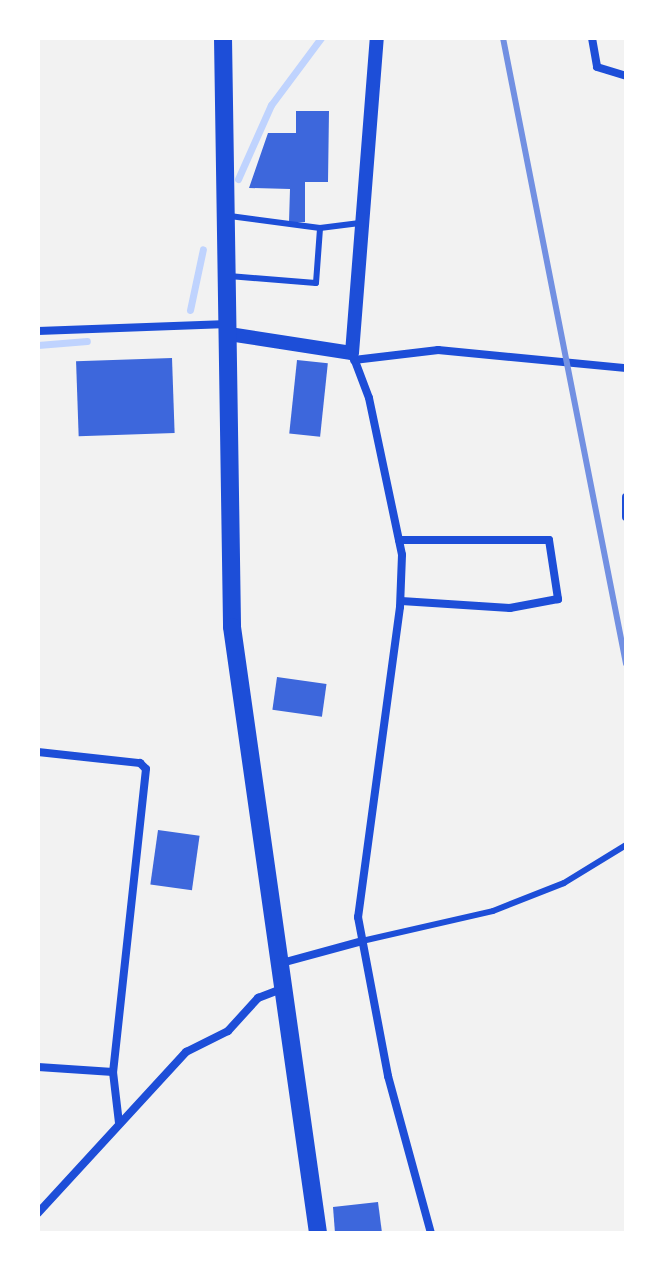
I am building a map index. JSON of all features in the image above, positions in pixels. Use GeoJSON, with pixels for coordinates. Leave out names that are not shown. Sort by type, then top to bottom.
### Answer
{"type":"FeatureCollection","features":[{"type":"Feature","properties":{"kind":"main road"},"geometry":{"type":"LineString","coordinates":[[223,38],[232,627],[277,965],[318,1233]]}},
{"type":"Feature","properties":{"kind":"street"},"geometry":{"type":"LineString","coordinates":[[377,38],[353,357],[369,398],[399,540],[401,601],[358,917],[388,1076],[431,1233]]}},
{"type":"Feature","properties":{"kind":"street"},"geometry":{"type":"LineString","coordinates":[[592,38],[597,67],[626,76]]}},
{"type":"Feature","properties":{"kind":"street"},"geometry":{"type":"LineString","coordinates":[[38,331],[229,329],[353,357],[438,350],[626,368]]}},
{"type":"Feature","properties":{"kind":"street"},"geometry":{"type":"LineString","coordinates":[[626,497],[626,517]]}},
{"type":"Feature","properties":{"kind":"street"},"geometry":{"type":"LineString","coordinates":[[399,540],[549,540],[558,599],[510,608],[401,601]]}},
{"type":"Feature","properties":{"kind":"street"},"geometry":{"type":"LineString","coordinates":[[38,752],[140,763],[146,769],[113,1072],[119,1123]]}},
{"type":"Feature","properties":{"kind":"street"},"geometry":{"type":"LineString","coordinates":[[277,965],[362,941]]}},
{"type":"Feature","properties":{"kind":"street"},"geometry":{"type":"LineString","coordinates":[[38,1213],[186,1052],[228,1031],[258,998],[281,989]]}},
{"type":"Feature","properties":{"kind":"street"},"geometry":{"type":"LineString","coordinates":[[38,1067],[113,1072]]}},
{"type":"Feature","properties":{"kind":"lane"},"geometry":{"type":"LineString","coordinates":[[226,215],[320,228],[362,223]]}},
{"type":"Feature","properties":{"kind":"lane"},"geometry":{"type":"LineString","coordinates":[[227,276],[316,283],[320,228]]}},
{"type":"Feature","properties":{"kind":"lane"},"geometry":{"type":"LineString","coordinates":[[362,941],[493,911],[564,883],[626,845]]}},
{"type":"Feature","properties":{"kind":"building"},"geometry":{"type":"Polygon","coordinates":[[[296,111],[329,111],[328,182],[305,182],[305,222],[289,222],[290,189],[249,188],[268,133],[296,133],[296,111]]]}},
{"type":"Feature","properties":{"kind":"building"},"geometry":{"type":"Polygon","coordinates":[[[172,358],[175,433],[79,436],[76,361],[172,358]]]}},
{"type":"Feature","properties":{"kind":"building"},"geometry":{"type":"Polygon","coordinates":[[[297,360],[328,363],[320,437],[289,434],[297,360]]]}},
{"type":"Feature","properties":{"kind":"building"},"geometry":{"type":"Polygon","coordinates":[[[277,677],[327,684],[322,717],[272,710],[277,677]]]}},
{"type":"Feature","properties":{"kind":"building"},"geometry":{"type":"Polygon","coordinates":[[[158,830],[200,836],[192,890],[150,884],[158,830]]]}},
{"type":"Feature","properties":{"kind":"building"},"geometry":{"type":"Polygon","coordinates":[[[378,1202],[382,1233],[335,1233],[333,1207],[378,1202]]]}},
{"type":"Feature","properties":{"kind":"waterway"},"geometry":{"type":"LineString","coordinates":[[238,179],[271,105],[321,38]]}},
{"type":"Feature","properties":{"kind":"waterway"},"geometry":{"type":"LineString","coordinates":[[190,310],[203,249]]}},
{"type":"Feature","properties":{"kind":"waterway"},"geometry":{"type":"LineString","coordinates":[[38,345],[87,341]]}},
{"type":"Feature","properties":{"kind":"railway"},"geometry":{"type":"LineString","coordinates":[[503,38],[626,664]]}}]}
